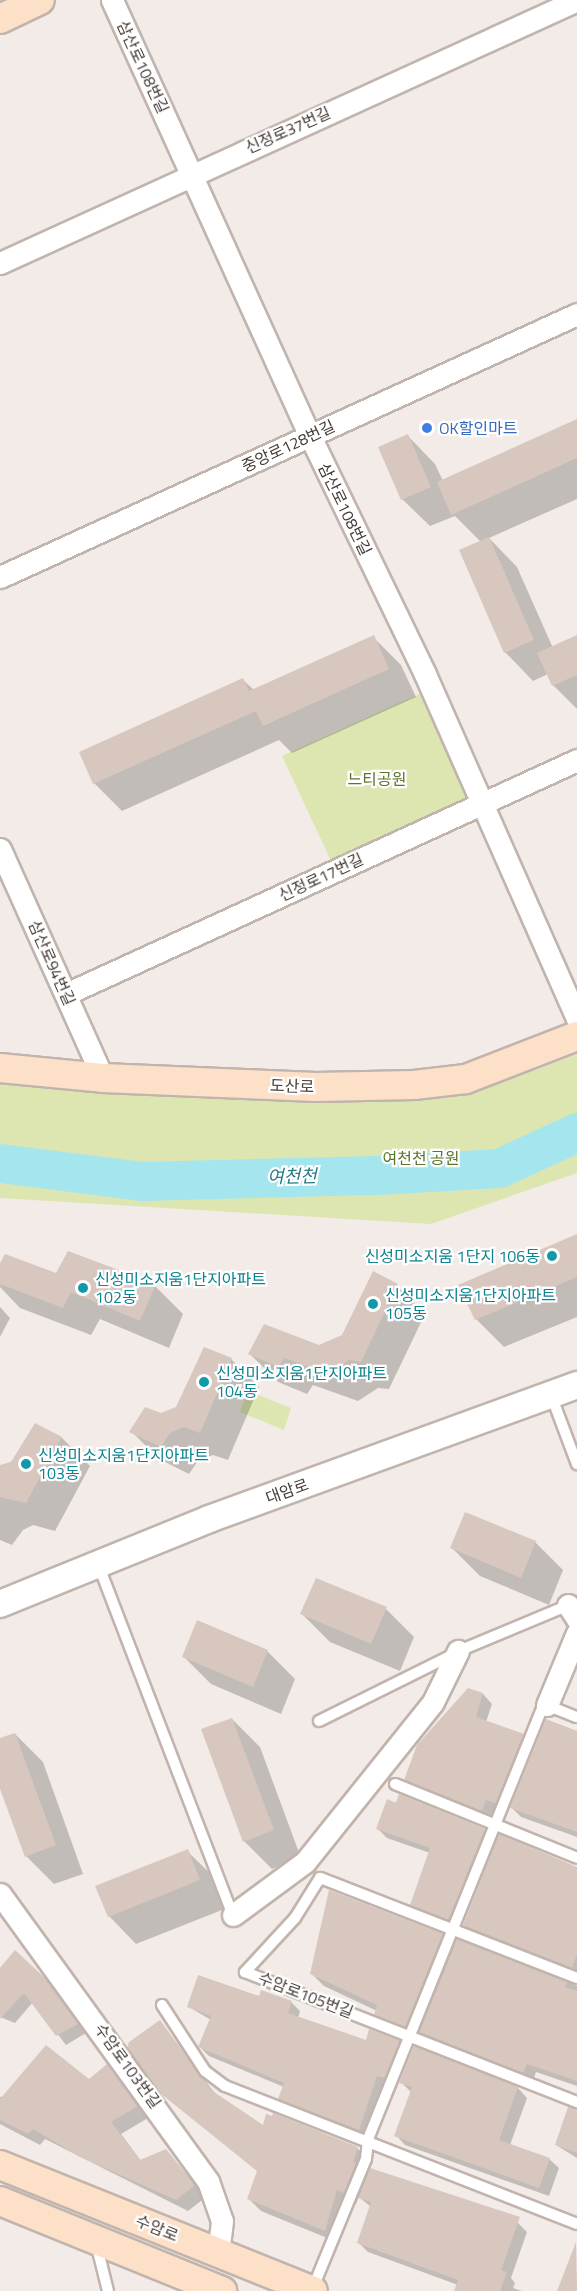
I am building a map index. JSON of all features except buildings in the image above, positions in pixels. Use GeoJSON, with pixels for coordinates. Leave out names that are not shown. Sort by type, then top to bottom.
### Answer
{"type":"FeatureCollection","features":[{"type":"Feature","properties":{"kind":"main road"},"geometry":{"type":"LineString","coordinates":[[0,19],[40,0]]}},
{"type":"Feature","properties":{"kind":"main road","name":"도산로"},"geometry":{"type":"LineString","coordinates":[[0,1068],[103,1078],[316,1087],[414,1085],[466,1079],[577,1036]]}},
{"type":"Feature","properties":{"kind":"main road","name":"수암로"},"geometry":{"type":"LineString","coordinates":[[0,2165],[313,2291]]}},
{"type":"Feature","properties":{"kind":"main road","name":"수암로"},"geometry":{"type":"LineString","coordinates":[[0,2201],[222,2291]]}},
{"type":"Feature","properties":{"kind":"street","name":"삼산로108번길"},"geometry":{"type":"LineString","coordinates":[[112,0],[193,173],[310,436],[425,674],[480,804],[577,1018]]}},
{"type":"Feature","properties":{"kind":"street","name":"신정로37번길"},"geometry":{"type":"LineString","coordinates":[[0,263],[193,173],[577,0]]}},
{"type":"Feature","properties":{"kind":"street","name":"중앙로128번길"},"geometry":{"type":"LineString","coordinates":[[0,577],[577,314]]}},
{"type":"Feature","properties":{"kind":"street","name":"신정로17번길"},"geometry":{"type":"LineString","coordinates":[[66,994],[577,760]]}},
{"type":"Feature","properties":{"kind":"street","name":"삼산로94번길"},"geometry":{"type":"LineString","coordinates":[[0,849],[103,1078]]}},
{"type":"Feature","properties":{"kind":"street","name":"대암로"},"geometry":{"type":"LineString","coordinates":[[0,1604],[209,1519],[577,1385]]}},
{"type":"Feature","properties":{"kind":"street"},"geometry":{"type":"LineString","coordinates":[[547,1705],[577,1633]]}},
{"type":"Feature","properties":{"kind":"street"},"geometry":{"type":"LineString","coordinates":[[233,1915],[305,1862],[433,1702],[458,1652]]}},
{"type":"Feature","properties":{"kind":"street","name":"수암로103번길"},"geometry":{"type":"LineString","coordinates":[[0,1894],[208,2181],[222,2221],[218,2252]]}},
{"type":"Feature","properties":{"kind":"lane"},"geometry":{"type":"LineString","coordinates":[[551,1395],[577,1464]]}},
{"type":"Feature","properties":{"kind":"lane"},"geometry":{"type":"LineString","coordinates":[[98,1564],[233,1915]]}},
{"type":"Feature","properties":{"kind":"lane"},"geometry":{"type":"LineString","coordinates":[[319,1721],[458,1652],[574,1608]]}},
{"type":"Feature","properties":{"kind":"lane"},"geometry":{"type":"LineString","coordinates":[[313,2291],[366,2159],[368,2139],[544,1704],[577,1717]]}},
{"type":"Feature","properties":{"kind":"lane"},"geometry":{"type":"LineString","coordinates":[[395,1784],[577,1858]]}},
{"type":"Feature","properties":{"kind":"lane","name":"수암로105번길"},"geometry":{"type":"LineString","coordinates":[[577,1978],[320,1878],[295,1918],[245,1971],[577,2102]]}},
{"type":"Feature","properties":{"kind":"lane"},"geometry":{"type":"LineString","coordinates":[[162,2005],[205,2071],[225,2086],[368,2139],[577,2224]]}},
{"type":"Feature","properties":{"kind":"lane"},"geometry":{"type":"LineString","coordinates":[[96,2240],[108,2291]]}},
{"type":"Feature","properties":{"kind":"green space","name":"느티공원"},"geometry":{"type":"Polygon","coordinates":[[[421,693],[471,802],[333,865],[282,756],[421,693]]]}},
{"type":"Feature","properties":{"kind":"green space","name":"여천천 공원"},"geometry":{"type":"Polygon","coordinates":[[[577,1054],[577,1173],[431,1224],[0,1198],[0,1084],[68,1089],[465,1087],[536,1070],[577,1054]]]}},
{"type":"Feature","properties":{"kind":"green space"},"geometry":{"type":"Polygon","coordinates":[[[248,1391],[291,1408],[284,1430],[240,1412],[248,1391]]]}},
{"type":"Feature","properties":{"kind":"waterway","name":"여천천"},"geometry":{"type":"LineString","coordinates":[[0,1163],[143,1181],[377,1175],[499,1168],[577,1132]]}},
{"type":"Feature","properties":{"kind":"place","name":"OK할인마트"},"geometry":{"type":"Point","coordinates":[427,428]}},
{"type":"Feature","properties":{"kind":"place","name":"신성미소지움 1단지 106동"},"geometry":{"type":"Point","coordinates":[552,1256]}},
{"type":"Feature","properties":{"kind":"place","name":"신성미소지움1단지아파트 102동"},"geometry":{"type":"Point","coordinates":[83,1288]}},
{"type":"Feature","properties":{"kind":"place","name":"신성미소지움1단지아파트 105동"},"geometry":{"type":"Point","coordinates":[373,1304]}},
{"type":"Feature","properties":{"kind":"place","name":"신성미소지움1단지아파트 104동"},"geometry":{"type":"Point","coordinates":[204,1382]}},
{"type":"Feature","properties":{"kind":"place","name":"신성미소지움1단지아파트 103동"},"geometry":{"type":"Point","coordinates":[26,1464]}}]}
